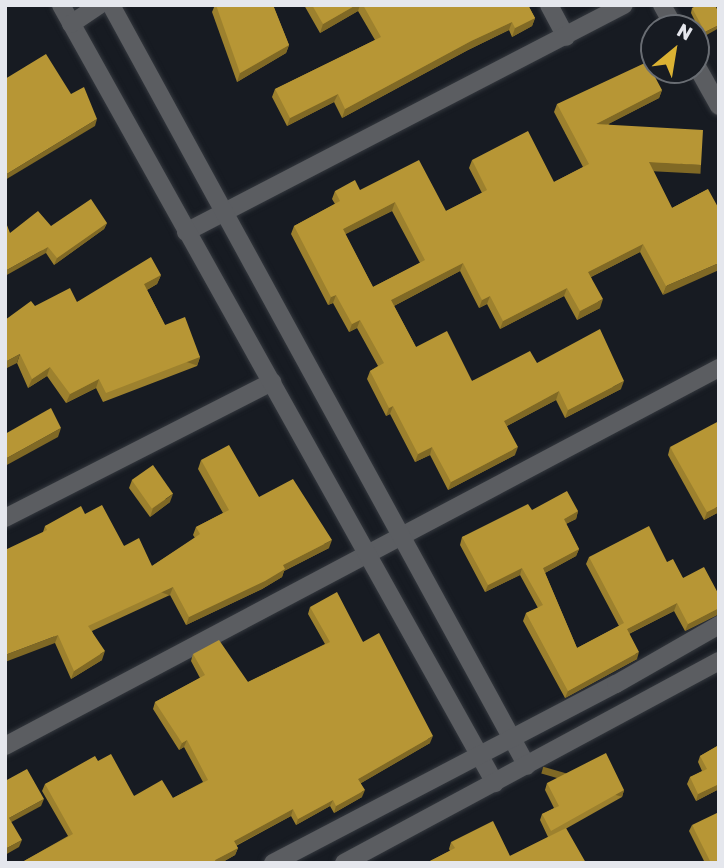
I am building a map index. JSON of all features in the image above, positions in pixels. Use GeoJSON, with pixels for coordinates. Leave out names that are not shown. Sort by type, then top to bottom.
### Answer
{"type":"FeatureCollection","features":[{"type":"Feature","properties":{"kind":"street"},"geometry":{"type":"LineString","coordinates":[[61,5],[495,783]]}},
{"type":"Feature","properties":{"kind":"street"},"geometry":{"type":"LineString","coordinates":[[71,24],[99,5]]}},
{"type":"Feature","properties":{"kind":"street"},"geometry":{"type":"LineString","coordinates":[[111,5],[527,766]]}},
{"type":"Feature","properties":{"kind":"street"},"geometry":{"type":"LineString","coordinates":[[549,5],[566,37]]}},
{"type":"Feature","properties":{"kind":"street"},"geometry":{"type":"LineString","coordinates":[[186,232],[624,5]]}},
{"type":"Feature","properties":{"kind":"street"},"geometry":{"type":"LineString","coordinates":[[707,84],[719,106]]}},
{"type":"Feature","properties":{"kind":"street"},"geometry":{"type":"LineString","coordinates":[[6,745],[402,538],[719,368]]}},
{"type":"Feature","properties":{"kind":"street"},"geometry":{"type":"LineString","coordinates":[[5,518],[272,382]]}},
{"type":"Feature","properties":{"kind":"street"},"geometry":{"type":"LineString","coordinates":[[273,863],[719,625]]}},
{"type":"Feature","properties":{"kind":"street"},"geometry":{"type":"LineString","coordinates":[[344,863],[719,661]]}},
{"type":"Feature","properties":{"kind":"building"},"geometry":{"type":"Polygon","coordinates":[[[216,5],[273,5],[289,45],[240,73],[216,5]]]}},
{"type":"Feature","properties":{"kind":"building"},"geometry":{"type":"Polygon","coordinates":[[[312,5],[356,5],[323,24],[312,5]]]}},
{"type":"Feature","properties":{"kind":"building"},"geometry":{"type":"Polygon","coordinates":[[[363,5],[528,5],[535,18],[515,28],[512,22],[471,41],[345,109],[338,94],[290,118],[275,89],[381,37],[363,5]]]}},
{"type":"Feature","properties":{"kind":"building"},"geometry":{"type":"Polygon","coordinates":[[[698,5],[715,5],[719,13],[719,25],[710,30],[710,14],[695,14],[692,8],[698,5]]]}},
{"type":"Feature","properties":{"kind":"building"},"geometry":{"type":"Polygon","coordinates":[[[46,54],[71,94],[84,87],[97,119],[5,175],[5,79],[46,54]]]}},
{"type":"Feature","properties":{"kind":"building"},"geometry":{"type":"Polygon","coordinates":[[[640,65],[640,84],[659,84],[662,90],[596,124],[703,130],[701,165],[649,162],[672,208],[708,189],[719,209],[719,263],[666,286],[643,244],[588,272],[603,299],[580,311],[567,288],[503,321],[490,296],[482,300],[463,263],[391,300],[416,347],[447,331],[472,381],[530,351],[537,363],[600,329],[624,381],[568,410],[559,391],[504,421],[518,447],[451,482],[432,447],[418,454],[393,406],[389,408],[370,371],[384,363],[360,320],[352,324],[336,295],[331,297],[294,226],[340,201],[335,191],[355,180],[360,190],[419,160],[446,211],[487,190],[472,160],[528,131],[554,182],[589,164],[557,104],[640,65]],[[395,202],[343,229],[373,287],[425,260],[395,202]]]}},
{"type":"Feature","properties":{"kind":"building"},"geometry":{"type":"Polygon","coordinates":[[[91,199],[107,223],[57,258],[48,247],[5,271],[5,220],[10,233],[38,211],[51,226],[91,199]]]}},
{"type":"Feature","properties":{"kind":"building"},"geometry":{"type":"Polygon","coordinates":[[[151,257],[161,275],[144,284],[165,325],[185,317],[200,357],[106,393],[99,379],[70,394],[50,367],[32,379],[20,354],[5,362],[5,320],[31,301],[35,306],[70,288],[77,302],[151,257]]]}},
{"type":"Feature","properties":{"kind":"building"},"geometry":{"type":"Polygon","coordinates":[[[51,408],[61,428],[5,459],[5,434],[51,408]]]}},
{"type":"Feature","properties":{"kind":"building"},"geometry":{"type":"Polygon","coordinates":[[[719,421],[719,506],[707,512],[670,447],[719,421]]]}},
{"type":"Feature","properties":{"kind":"building"},"geometry":{"type":"Polygon","coordinates":[[[229,445],[259,497],[293,479],[332,540],[283,565],[285,569],[265,581],[189,617],[173,587],[88,626],[105,651],[74,671],[58,635],[5,655],[5,550],[47,530],[45,526],[81,506],[85,514],[102,505],[124,546],[139,538],[152,566],[200,534],[196,527],[229,510],[201,460],[229,445]]]}},
{"type":"Feature","properties":{"kind":"building"},"geometry":{"type":"Polygon","coordinates":[[[153,465],[173,494],[152,509],[132,480],[153,465]]]}},
{"type":"Feature","properties":{"kind":"building"},"geometry":{"type":"Polygon","coordinates":[[[567,491],[578,511],[564,519],[579,549],[543,568],[577,648],[624,623],[589,557],[649,526],[667,562],[673,559],[683,578],[704,567],[719,595],[719,608],[688,624],[677,603],[627,629],[639,652],[568,691],[526,613],[543,605],[522,568],[488,585],[462,537],[528,504],[532,510],[567,491]]]}},
{"type":"Feature","properties":{"kind":"building"},"geometry":{"type":"Polygon","coordinates":[[[337,592],[363,642],[379,633],[433,736],[358,779],[365,790],[336,806],[333,800],[298,819],[293,809],[234,841],[238,848],[215,860],[216,863],[25,863],[24,861],[73,834],[45,784],[95,756],[98,761],[111,754],[134,796],[162,780],[173,798],[208,780],[187,740],[182,743],[155,702],[205,675],[193,654],[219,640],[248,682],[330,642],[310,607],[337,592]]]}},
{"type":"Feature","properties":{"kind":"building"},"geometry":{"type":"Polygon","coordinates":[[[719,745],[719,784],[698,794],[690,777],[707,769],[700,756],[719,745]]]}},
{"type":"Feature","properties":{"kind":"building"},"geometry":{"type":"Polygon","coordinates":[[[606,753],[624,790],[551,831],[542,814],[559,806],[547,783],[606,753]]]}},
{"type":"Feature","properties":{"kind":"building"},"geometry":{"type":"Polygon","coordinates":[[[27,769],[44,799],[9,818],[22,840],[5,849],[5,781],[27,769]]]}},
{"type":"Feature","properties":{"kind":"building"},"geometry":{"type":"Polygon","coordinates":[[[719,812],[719,863],[711,863],[692,825],[719,812]]]}},
{"type":"Feature","properties":{"kind":"building"},"geometry":{"type":"Polygon","coordinates":[[[493,821],[510,856],[566,828],[586,863],[431,863],[430,861],[455,848],[451,842],[493,821]]]}}]}
